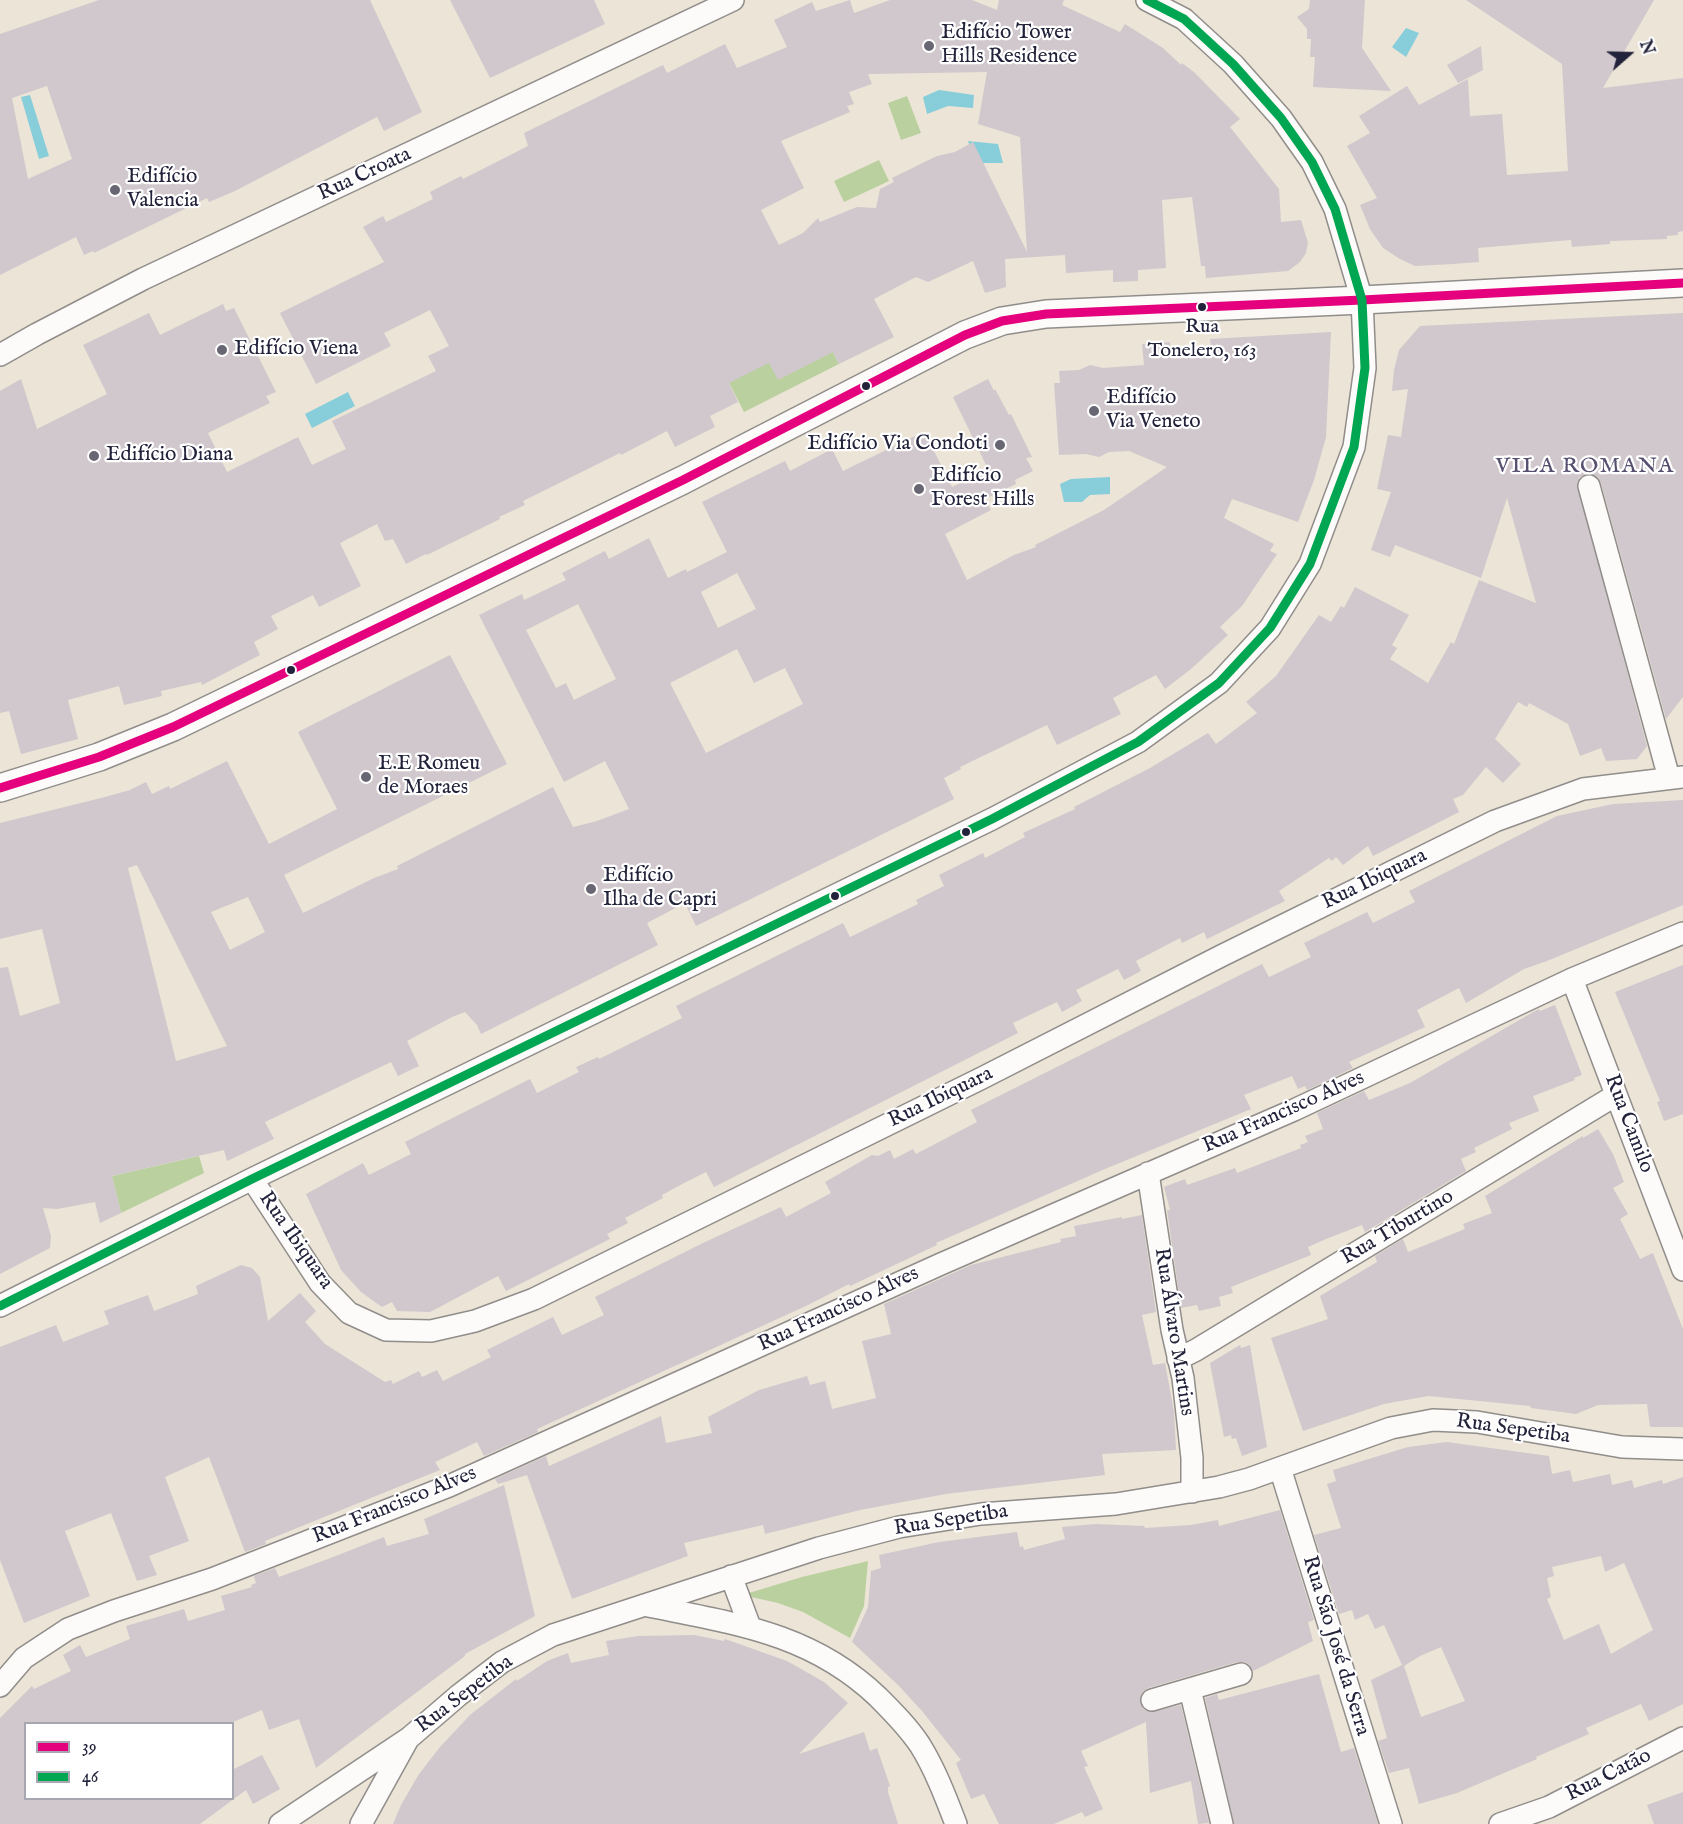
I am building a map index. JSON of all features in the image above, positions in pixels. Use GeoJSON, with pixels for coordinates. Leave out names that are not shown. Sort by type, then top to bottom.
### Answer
{"type":"FeatureCollection","features":[{"type":"Feature","properties":{"kind":"street","name":"Rua Croata"},"geometry":{"type":"LineString","coordinates":[[0,355],[143,279],[734,0]]}},
{"type":"Feature","properties":{"kind":"street"},"geometry":{"type":"LineString","coordinates":[[0,1306],[252,1179],[992,819],[1138,742],[1219,683],[1270,628],[1310,564],[1354,447],[1365,368],[1362,300],[1335,209],[1312,162],[1281,118],[1233,64],[1184,19],[1147,0]]}},
{"type":"Feature","properties":{"kind":"street"},"geometry":{"type":"LineString","coordinates":[[0,788],[99,757],[173,727],[683,480],[965,335],[1002,321],[1046,314],[1683,283]]}},
{"type":"Feature","properties":{"kind":"street"},"geometry":{"type":"LineString","coordinates":[[1589,486],[1676,778]]}},
{"type":"Feature","properties":{"kind":"street","name":"Rua Ibiquara"},"geometry":{"type":"LineString","coordinates":[[252,1179],[320,1283],[350,1313],[386,1330],[431,1331],[475,1322],[534,1299],[1495,821],[1583,789],[1676,778]]}},
{"type":"Feature","properties":{"kind":"street","name":"Rua Francisco Alves"},"geometry":{"type":"LineString","coordinates":[[0,1686],[24,1658],[68,1629],[114,1611],[212,1580],[449,1486],[952,1259],[1294,1110],[1572,979],[1683,933]]}},
{"type":"Feature","properties":{"kind":"street","name":"Rua Camilo"},"geometry":{"type":"LineString","coordinates":[[1572,979],[1683,1270]]}},
{"type":"Feature","properties":{"kind":"street","name":"Rua Tiburtino"},"geometry":{"type":"LineString","coordinates":[[1178,1359],[1616,1095]]}},
{"type":"Feature","properties":{"kind":"street","name":"Rua Álvaro Martins"},"geometry":{"type":"LineString","coordinates":[[1148,1173],[1183,1378],[1192,1458],[1192,1492]]}},
{"type":"Feature","properties":{"kind":"street","name":"Rua Sepetiba"},"geometry":{"type":"LineString","coordinates":[[280,1824],[409,1737],[502,1662],[553,1635],[819,1548],[899,1527],[981,1514],[1116,1504],[1192,1492],[1249,1479],[1391,1428],[1433,1420],[1477,1422],[1622,1447],[1683,1449]]}},
{"type":"Feature","properties":{"kind":"street","name":"Rua São José da Serra"},"geometry":{"type":"LineString","coordinates":[[1280,1468],[1391,1824]]}},
{"type":"Feature","properties":{"kind":"street"},"geometry":{"type":"LineString","coordinates":[[731,1576],[750,1627]]}},
{"type":"Feature","properties":{"kind":"street"},"geometry":{"type":"LineString","coordinates":[[674,1594],[700,1617]]}},
{"type":"Feature","properties":{"kind":"street"},"geometry":{"type":"LineString","coordinates":[[642,1604],[750,1627],[790,1640],[825,1656],[860,1680],[897,1715],[920,1746],[943,1791],[956,1824]]}},
{"type":"Feature","properties":{"kind":"street"},"geometry":{"type":"LineString","coordinates":[[1152,1700],[1242,1674]]}},
{"type":"Feature","properties":{"kind":"street"},"geometry":{"type":"LineString","coordinates":[[1190,1689],[1222,1824]]}},
{"type":"Feature","properties":{"kind":"street"},"geometry":{"type":"LineString","coordinates":[[361,1824],[409,1737]]}},
{"type":"Feature","properties":{"kind":"street","name":"Rua Catão"},"geometry":{"type":"LineString","coordinates":[[1500,1824],[1552,1816],[1683,1738]]}},
{"type":"Feature","properties":{"kind":"green space"},"geometry":{"type":"Polygon","coordinates":[[[907,96],[921,133],[901,140],[888,103],[907,96]]]}},
{"type":"Feature","properties":{"kind":"green space"},"geometry":{"type":"Polygon","coordinates":[[[879,160],[889,181],[844,202],[834,181],[879,160]]]}},
{"type":"Feature","properties":{"kind":"green space"},"geometry":{"type":"Polygon","coordinates":[[[822,330],[839,364],[744,412],[723,371],[822,330]]]}},
{"type":"Feature","properties":{"kind":"green space"},"geometry":{"type":"Polygon","coordinates":[[[199,1156],[204,1173],[121,1213],[112,1176],[199,1156]]]}},
{"type":"Feature","properties":{"kind":"green space"},"geometry":{"type":"Polygon","coordinates":[[[868,1561],[864,1606],[850,1638],[803,1612],[778,1603],[742,1595],[802,1577],[868,1561]]]}},
{"type":"Feature","properties":{"kind":"water"},"geometry":{"type":"Polygon","coordinates":[[[1406,28],[1419,33],[1406,57],[1392,47],[1406,28]]]}},
{"type":"Feature","properties":{"kind":"water"},"geometry":{"type":"Polygon","coordinates":[[[939,90],[974,95],[973,108],[948,106],[927,114],[923,97],[939,90]]]}},
{"type":"Feature","properties":{"kind":"water"},"geometry":{"type":"Polygon","coordinates":[[[30,95],[49,156],[39,159],[21,97],[30,95]]]}},
{"type":"Feature","properties":{"kind":"water"},"geometry":{"type":"Polygon","coordinates":[[[968,141],[998,144],[1003,163],[976,163],[968,141]]]}},
{"type":"Feature","properties":{"kind":"water"},"geometry":{"type":"Polygon","coordinates":[[[348,392],[355,406],[312,428],[305,414],[348,392]]]}},
{"type":"Feature","properties":{"kind":"water"},"geometry":{"type":"Polygon","coordinates":[[[1110,477],[1110,494],[1090,495],[1082,502],[1064,502],[1060,484],[1071,479],[1110,477]]]}},
{"type":"Feature","properties":{"kind":"building"},"geometry":{"type":"Polygon","coordinates":[[[99,0],[370,0],[422,112],[384,131],[377,117],[235,191],[209,202],[207,198],[94,253],[93,251],[84,255],[76,237],[0,275],[0,34],[99,0]],[[47,86],[12,98],[28,179],[72,159],[47,86]]]}},
{"type":"Feature","properties":{"kind":"building"},"geometry":{"type":"Polygon","coordinates":[[[450,0],[594,0],[605,24],[490,78],[450,0]]]}},
{"type":"Feature","properties":{"kind":"building"},"geometry":{"type":"Polygon","coordinates":[[[850,0],[854,13],[890,0],[972,0],[997,10],[999,0],[1064,0],[1062,5],[1120,32],[1125,24],[1163,48],[1181,65],[1182,63],[1194,72],[1240,119],[1230,127],[1279,189],[1281,222],[1301,220],[1308,243],[1306,253],[1300,262],[1288,271],[1206,278],[1205,266],[1201,266],[1192,197],[1162,200],[1166,268],[1138,270],[1138,281],[1113,282],[1113,270],[1066,273],[1065,255],[1005,259],[1006,287],[985,293],[973,261],[928,282],[916,277],[874,299],[894,337],[839,364],[833,352],[778,380],[769,363],[729,383],[738,402],[710,416],[715,427],[675,447],[667,431],[523,501],[525,505],[499,517],[500,519],[406,564],[393,539],[385,541],[377,524],[340,543],[361,586],[319,607],[313,595],[271,616],[278,629],[254,642],[260,655],[202,685],[201,682],[161,691],[162,696],[124,705],[119,686],[68,700],[78,739],[21,754],[9,711],[0,713],[0,391],[21,379],[37,429],[107,394],[83,345],[149,313],[160,335],[223,304],[226,311],[234,308],[276,392],[266,396],[270,403],[208,433],[227,472],[298,437],[312,465],[346,449],[332,421],[436,371],[428,356],[449,346],[430,310],[384,333],[391,346],[316,384],[280,313],[384,262],[363,227],[383,216],[386,222],[433,199],[430,192],[461,176],[463,179],[528,146],[524,133],[663,65],[667,73],[725,44],[737,68],[787,47],[774,20],[812,2],[816,11],[850,0]],[[987,72],[868,74],[872,84],[849,92],[854,104],[847,106],[850,112],[781,141],[804,188],[761,210],[779,245],[803,233],[818,218],[820,222],[857,207],[876,208],[880,189],[894,182],[892,178],[937,156],[955,152],[973,142],[1027,252],[1020,137],[978,124],[987,72]]]}},
{"type":"Feature","properties":{"kind":"building"},"geometry":{"type":"Polygon","coordinates":[[[1310,0],[1365,0],[1362,48],[1391,91],[1313,87],[1315,57],[1310,57],[1311,39],[1307,39],[1307,29],[1297,17],[1309,9],[1310,0]]]}},
{"type":"Feature","properties":{"kind":"building"},"geometry":{"type":"Polygon","coordinates":[[[1466,0],[1654,0],[1603,88],[1683,78],[1683,231],[1678,232],[1678,235],[1667,236],[1667,239],[1610,241],[1610,244],[1572,247],[1571,240],[1478,248],[1479,262],[1453,264],[1415,266],[1383,248],[1370,229],[1360,205],[1377,198],[1347,146],[1370,133],[1359,116],[1407,86],[1419,105],[1468,79],[1470,116],[1502,114],[1507,175],[1568,171],[1562,64],[1466,0]]]}},
{"type":"Feature","properties":{"kind":"building"},"geometry":{"type":"Polygon","coordinates":[[[1481,46],[1483,70],[1458,83],[1447,65],[1481,46]]]}},
{"type":"Feature","properties":{"kind":"building"},"geometry":{"type":"Polygon","coordinates":[[[1683,313],[1683,697],[1666,719],[1601,483],[1598,477],[1586,474],[1580,477],[1577,483],[1647,746],[1637,759],[1606,761],[1601,748],[1580,756],[1568,724],[1529,703],[1527,707],[1518,702],[1495,739],[1521,764],[1503,783],[1486,767],[1463,795],[1453,799],[1459,812],[1373,856],[1368,846],[1343,865],[1336,857],[1332,861],[1329,858],[1279,891],[1285,901],[1207,939],[1204,932],[1182,943],[1180,938],[1136,961],[1141,971],[1124,980],[1118,969],[1076,990],[1082,1001],[1062,1012],[1057,1002],[1013,1023],[1018,1033],[714,1187],[706,1172],[686,1182],[662,1195],[663,1198],[625,1218],[628,1223],[607,1234],[610,1239],[506,1291],[498,1276],[430,1312],[397,1311],[392,1302],[382,1307],[361,1292],[341,1270],[306,1194],[363,1163],[369,1175],[411,1154],[405,1142],[530,1079],[537,1093],[579,1072],[576,1067],[598,1057],[599,1059],[682,1018],[676,1006],[843,923],[850,937],[918,904],[916,900],[944,886],[939,875],[983,853],[985,858],[1025,837],[1023,833],[1075,809],[1074,807],[1150,768],[1208,733],[1216,744],[1257,713],[1246,702],[1276,676],[1319,615],[1331,622],[1341,606],[1344,608],[1355,587],[1409,615],[1392,645],[1397,648],[1390,659],[1428,683],[1451,642],[1454,644],[1479,580],[1536,603],[1507,498],[1481,578],[1395,545],[1390,557],[1371,550],[1391,492],[1377,489],[1388,435],[1401,437],[1408,389],[1392,391],[1399,350],[1420,326],[1683,313]]]}},
{"type":"Feature","properties":{"kind":"building"},"geometry":{"type":"Polygon","coordinates":[[[1331,332],[1326,437],[1314,480],[1298,522],[1232,499],[1224,518],[1274,544],[1270,551],[1277,554],[1242,606],[1220,627],[1228,635],[1191,669],[1165,689],[1156,675],[1113,698],[1121,714],[1057,745],[1047,725],[960,767],[961,769],[944,778],[954,799],[696,926],[685,903],[647,923],[658,945],[481,1034],[477,1025],[465,1012],[452,1017],[407,1041],[419,1066],[398,1076],[391,1062],[265,1122],[274,1139],[227,1161],[224,1150],[112,1176],[121,1213],[100,1223],[95,1202],[57,1209],[43,1208],[51,1236],[50,1248],[0,1274],[0,968],[8,967],[20,1016],[60,1003],[42,929],[0,939],[0,823],[130,790],[146,782],[152,794],[169,786],[170,789],[227,761],[269,844],[337,809],[298,732],[450,655],[507,764],[284,875],[303,913],[374,878],[398,869],[397,866],[553,787],[573,827],[629,809],[605,761],[564,782],[479,615],[522,594],[524,600],[566,580],[562,573],[605,551],[609,559],[649,538],[668,578],[686,569],[687,572],[727,552],[702,502],[785,461],[790,471],[832,449],[843,471],[919,434],[922,439],[927,437],[952,487],[988,469],[953,397],[988,379],[1009,415],[1011,414],[1032,457],[1026,458],[1033,471],[1015,480],[1016,484],[985,499],[991,510],[945,534],[967,580],[1014,555],[1036,547],[1035,545],[1104,510],[1167,467],[1129,451],[1109,452],[1099,457],[1086,454],[1059,455],[1054,383],[1060,383],[1059,371],[1079,370],[1090,365],[1103,368],[1144,365],[1142,344],[1170,342],[1171,358],[1212,356],[1210,339],[1331,332]],[[737,573],[701,592],[718,628],[756,609],[737,573]],[[578,604],[526,630],[556,688],[566,683],[574,700],[616,679],[578,604]],[[737,649],[670,683],[706,753],[803,704],[785,668],[754,683],[737,649]],[[137,865],[128,868],[176,1061],[227,1046],[137,865]],[[248,897],[211,912],[230,950],[265,932],[248,897]]]}},
{"type":"Feature","properties":{"kind":"building"},"geometry":{"type":"Polygon","coordinates":[[[1683,800],[1683,905],[1524,969],[1466,1003],[1459,988],[1417,1010],[1425,1027],[1349,1062],[1353,1068],[1307,1090],[1305,1086],[1298,1089],[1292,1076],[1244,1095],[1251,1109],[1105,1169],[936,1243],[937,1245],[850,1286],[849,1284],[537,1429],[538,1432],[484,1456],[477,1442],[435,1462],[440,1470],[265,1541],[266,1544],[245,1552],[209,1457],[165,1477],[189,1541],[149,1556],[157,1575],[137,1581],[111,1513],[65,1531],[90,1596],[24,1623],[0,1560],[0,1347],[56,1325],[63,1342],[109,1324],[104,1311],[148,1295],[154,1311],[198,1294],[196,1286],[241,1265],[252,1268],[260,1277],[268,1321],[300,1293],[316,1311],[305,1322],[325,1344],[385,1382],[391,1380],[393,1384],[419,1371],[422,1377],[437,1370],[443,1381],[491,1357],[487,1350],[553,1317],[562,1335],[604,1315],[595,1297],[781,1207],[786,1217],[831,1193],[825,1182],[872,1155],[878,1156],[890,1150],[894,1159],[913,1149],[916,1154],[977,1122],[971,1110],[1262,964],[1269,977],[1311,957],[1304,943],[1367,912],[1373,923],[1415,902],[1409,891],[1557,816],[1613,804],[1683,800]]]}},
{"type":"Feature","properties":{"kind":"building"},"geometry":{"type":"Polygon","coordinates":[[[1683,965],[1683,1114],[1664,1121],[1657,1102],[1660,1101],[1615,992],[1683,965]]]}},
{"type":"Feature","properties":{"kind":"building"},"geometry":{"type":"Polygon","coordinates":[[[1555,1005],[1582,1075],[1574,1078],[1575,1080],[1533,1096],[1539,1111],[1509,1123],[1512,1129],[1474,1148],[1476,1152],[1461,1159],[1466,1171],[1365,1232],[1362,1225],[1326,1239],[1308,1247],[1311,1255],[1231,1287],[1233,1293],[1219,1297],[1221,1306],[1199,1311],[1197,1305],[1181,1308],[1167,1210],[1170,1210],[1164,1187],[1185,1179],[1187,1185],[1235,1168],[1237,1173],[1301,1148],[1300,1145],[1308,1142],[1305,1136],[1323,1129],[1317,1113],[1364,1091],[1369,1100],[1410,1083],[1535,1011],[1555,1005]]]}},
{"type":"Feature","properties":{"kind":"building"},"geometry":{"type":"Polygon","coordinates":[[[1598,1129],[1613,1154],[1624,1182],[1613,1188],[1628,1214],[1620,1219],[1640,1259],[1653,1253],[1683,1329],[1683,1427],[1650,1427],[1647,1404],[1598,1405],[1576,1414],[1530,1406],[1428,1396],[1384,1404],[1303,1431],[1271,1338],[1328,1319],[1320,1296],[1377,1262],[1375,1256],[1403,1239],[1408,1252],[1465,1229],[1463,1224],[1492,1213],[1485,1196],[1598,1129]]]}},
{"type":"Feature","properties":{"kind":"building"},"geometry":{"type":"Polygon","coordinates":[[[1142,1215],[1156,1312],[1142,1315],[1153,1365],[1165,1363],[1174,1412],[1176,1450],[1102,1454],[1105,1475],[946,1494],[860,1510],[765,1534],[763,1525],[684,1543],[688,1556],[572,1599],[527,1475],[498,1484],[495,1479],[546,1456],[549,1466],[661,1416],[666,1443],[712,1433],[708,1417],[759,1390],[807,1376],[810,1385],[825,1381],[832,1409],[876,1398],[862,1341],[891,1334],[884,1304],[971,1265],[1076,1236],[1074,1226],[1142,1215]]]}},
{"type":"Feature","properties":{"kind":"building"},"geometry":{"type":"Polygon","coordinates":[[[1240,1345],[1241,1348],[1250,1345],[1267,1447],[1242,1456],[1236,1438],[1232,1439],[1231,1435],[1224,1437],[1210,1363],[1240,1345]]]}},
{"type":"Feature","properties":{"kind":"building"},"geometry":{"type":"Polygon","coordinates":[[[1447,1442],[1549,1456],[1552,1474],[1570,1470],[1573,1482],[1610,1474],[1612,1485],[1632,1480],[1634,1488],[1662,1480],[1663,1484],[1683,1477],[1683,1704],[1649,1721],[1641,1704],[1586,1728],[1589,1734],[1536,1757],[1537,1759],[1457,1793],[1419,1804],[1409,1768],[1389,1773],[1378,1741],[1387,1738],[1371,1680],[1402,1665],[1384,1625],[1375,1629],[1368,1614],[1355,1620],[1352,1610],[1339,1614],[1314,1535],[1341,1528],[1327,1484],[1336,1481],[1333,1470],[1408,1447],[1447,1442]],[[1601,1556],[1552,1567],[1554,1576],[1547,1578],[1551,1597],[1547,1599],[1564,1640],[1599,1624],[1611,1654],[1653,1630],[1624,1563],[1605,1572],[1601,1556]],[[1441,1647],[1404,1666],[1421,1717],[1465,1701],[1441,1647]]]}},
{"type":"Feature","properties":{"kind":"building"},"geometry":{"type":"Polygon","coordinates":[[[504,1485],[535,1616],[465,1654],[316,1768],[299,1719],[269,1730],[262,1710],[233,1722],[24,1722],[24,1800],[232,1800],[200,1824],[0,1824],[0,1718],[32,1686],[34,1689],[71,1671],[63,1655],[80,1645],[86,1657],[130,1639],[126,1626],[184,1609],[188,1621],[225,1610],[221,1596],[252,1587],[251,1585],[256,1583],[254,1576],[275,1568],[279,1577],[384,1537],[387,1546],[429,1534],[424,1519],[504,1485]]]}},
{"type":"Feature","properties":{"kind":"building"},"geometry":{"type":"Polygon","coordinates":[[[1280,1510],[1314,1620],[1308,1622],[1313,1641],[1253,1671],[1249,1664],[1237,1662],[1148,1688],[1142,1692],[1140,1698],[1143,1709],[1150,1712],[1181,1705],[1209,1823],[1198,1824],[1191,1781],[1150,1793],[1146,1722],[1081,1751],[1088,1766],[1084,1767],[1103,1809],[1085,1817],[1082,1812],[1054,1824],[999,1824],[984,1794],[971,1799],[956,1763],[961,1760],[922,1711],[852,1642],[868,1607],[871,1571],[881,1568],[879,1555],[939,1542],[1017,1532],[1020,1547],[1023,1546],[1024,1550],[1065,1539],[1062,1527],[1095,1524],[1144,1526],[1145,1528],[1191,1525],[1218,1520],[1219,1526],[1280,1510]]]}},
{"type":"Feature","properties":{"kind":"building"},"geometry":{"type":"Polygon","coordinates":[[[694,1635],[724,1641],[725,1639],[787,1661],[824,1682],[848,1703],[799,1754],[864,1732],[870,1751],[877,1748],[890,1786],[888,1792],[898,1824],[393,1824],[419,1774],[440,1747],[470,1715],[516,1679],[517,1681],[547,1661],[568,1653],[571,1663],[609,1655],[606,1641],[638,1636],[694,1635]]]}},
{"type":"Feature","properties":{"kind":"building"},"geometry":{"type":"Polygon","coordinates":[[[1319,1674],[1341,1752],[1354,1748],[1378,1824],[1234,1824],[1205,1698],[1217,1694],[1219,1700],[1319,1674]]]}},
{"type":"Feature","properties":{"kind":"building"},"geometry":{"type":"Polygon","coordinates":[[[262,1755],[280,1789],[253,1804],[246,1790],[234,1799],[234,1769],[262,1755]]]}},
{"type":"Feature","properties":{"kind":"building"},"geometry":{"type":"Polygon","coordinates":[[[1683,1792],[1683,1824],[1654,1824],[1647,1805],[1683,1792]]]}},
{"type":"Feature","properties":{"kind":"transit line","name":"46"},"geometry":{"type":"LineString","coordinates":[[0,1306],[252,1179],[992,819],[1138,742],[1219,683],[1270,628],[1310,564],[1354,447],[1365,368],[1362,300],[1335,209],[1312,162],[1281,118],[1233,64],[1184,19],[1147,0]]}},
{"type":"Feature","properties":{"kind":"transit line","name":"39"},"geometry":{"type":"LineString","coordinates":[[0,788],[99,757],[173,727],[683,480],[965,335],[1002,321],[1046,314],[1683,283]]}},
{"type":"Feature","properties":{"kind":"place","name":"Edifício Tower Hills Residence"},"geometry":{"type":"Point","coordinates":[929,46]}},
{"type":"Feature","properties":{"kind":"place","name":"Edifício Valencia"},"geometry":{"type":"Point","coordinates":[115,190]}},
{"type":"Feature","properties":{"kind":"place","name":"Rua Tonelero, 163"},"geometry":{"type":"Point","coordinates":[1202,307]}},
{"type":"Feature","properties":{"kind":"place","name":"Edifício Viena"},"geometry":{"type":"Point","coordinates":[222,350]}},
{"type":"Feature","properties":{"kind":"place","name":"Edifício Via Veneto"},"geometry":{"type":"Point","coordinates":[1094,411]}},
{"type":"Feature","properties":{"kind":"place","name":"Edifício Via Condoti"},"geometry":{"type":"Point","coordinates":[1000,445]}},
{"type":"Feature","properties":{"kind":"place","name":"Edifício Diana"},"geometry":{"type":"Point","coordinates":[94,456]}},
{"type":"Feature","properties":{"kind":"place","name":"Edifício Forest Hills"},"geometry":{"type":"Point","coordinates":[919,489]}},
{"type":"Feature","properties":{"kind":"place","name":"E.E Romeu de Moraes"},"geometry":{"type":"Point","coordinates":[366,777]}},
{"type":"Feature","properties":{"kind":"place","name":"Edifício Ilha de Capri"},"geometry":{"type":"Point","coordinates":[591,889]}},
{"type":"Feature","properties":{"kind":"district","name":"VILA ROMANA"},"geometry":{"type":"Point","coordinates":[1585,467]}}]}
